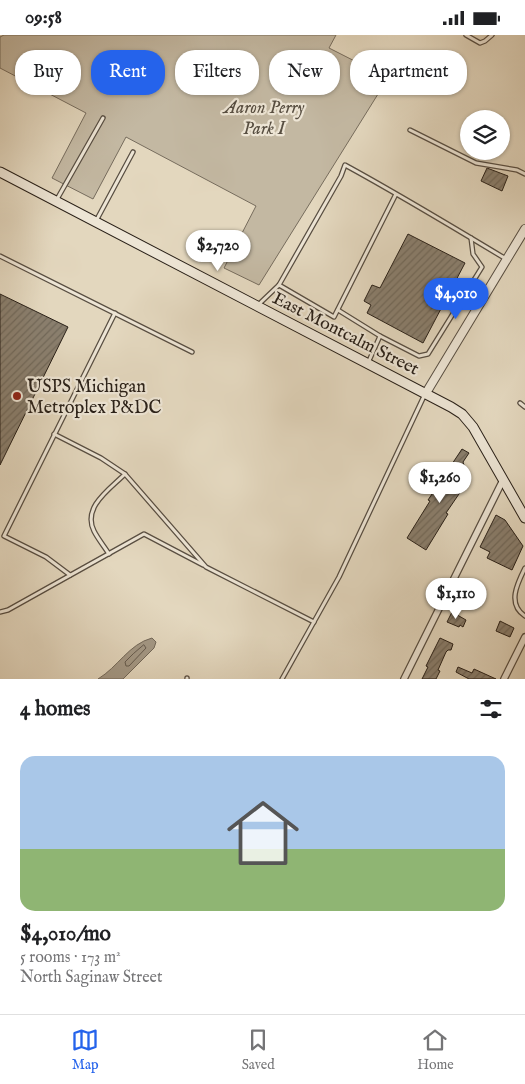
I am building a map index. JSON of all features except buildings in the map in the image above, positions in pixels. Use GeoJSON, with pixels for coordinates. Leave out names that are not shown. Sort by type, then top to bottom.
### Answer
{"type":"FeatureCollection","features":[{"type":"Feature","properties":{"kind":"main road","name":"East Montcalm Street"},"geometry":{"type":"LineString","coordinates":[[0,173],[452,407],[470,423],[525,518]]}},
{"type":"Feature","properties":{"kind":"street"},"geometry":{"type":"LineString","coordinates":[[426,393],[525,229]]}},
{"type":"Feature","properties":{"kind":"street"},"geometry":{"type":"LineString","coordinates":[[404,679],[503,480]]}},
{"type":"Feature","properties":{"kind":"street"},"geometry":{"type":"LineString","coordinates":[[504,679],[525,637]]}},
{"type":"Feature","properties":{"kind":"lane"},"geometry":{"type":"LineString","coordinates":[[466,35],[480,43],[492,35]]}},
{"type":"Feature","properties":{"kind":"lane"},"geometry":{"type":"LineString","coordinates":[[56,201],[103,118]]}},
{"type":"Feature","properties":{"kind":"lane"},"geometry":{"type":"LineString","coordinates":[[410,130],[476,163],[517,170],[525,174]]}},
{"type":"Feature","properties":{"kind":"lane"},"geometry":{"type":"LineString","coordinates":[[96,222],[133,152]]}},
{"type":"Feature","properties":{"kind":"lane"},"geometry":{"type":"LineString","coordinates":[[258,306],[279,285],[341,176],[345,165],[506,259]]}},
{"type":"Feature","properties":{"kind":"lane"},"geometry":{"type":"LineString","coordinates":[[279,285],[334,317],[396,194]]}},
{"type":"Feature","properties":{"kind":"lane"},"geometry":{"type":"LineString","coordinates":[[338,310],[380,337],[419,356],[428,354],[482,267],[473,254],[471,237]]}},
{"type":"Feature","properties":{"kind":"lane"},"geometry":{"type":"LineString","coordinates":[[0,256],[192,351]]}},
{"type":"Feature","properties":{"kind":"lane"},"geometry":{"type":"LineString","coordinates":[[70,575],[46,557],[4,536],[115,313]]}},
{"type":"Feature","properties":{"kind":"lane"},"geometry":{"type":"LineString","coordinates":[[368,363],[380,337]]}},
{"type":"Feature","properties":{"kind":"lane"},"geometry":{"type":"LineString","coordinates":[[282,679],[339,577],[426,393]]}},
{"type":"Feature","properties":{"kind":"lane"},"geometry":{"type":"LineString","coordinates":[[520,403],[525,407]]}},
{"type":"Feature","properties":{"kind":"lane"},"geometry":{"type":"LineString","coordinates":[[54,434],[101,458],[125,474],[206,567]]}},
{"type":"Feature","properties":{"kind":"lane"},"geometry":{"type":"LineString","coordinates":[[109,554],[94,530],[90,517],[95,504],[125,474]]}},
{"type":"Feature","properties":{"kind":"lane"},"geometry":{"type":"LineString","coordinates":[[0,612],[8,610],[144,534],[314,623]]}},
{"type":"Feature","properties":{"kind":"lane"},"geometry":{"type":"LineString","coordinates":[[525,568],[518,584],[515,604],[519,612],[525,616]]}},
{"type":"Feature","properties":{"kind":"green space","name":"Aaron Perry Park I"},"geometry":{"type":"Polygon","coordinates":[[[4,35],[336,35],[329,48],[333,50],[269,50],[269,95],[340,95],[340,54],[350,59],[350,95],[377,95],[259,285],[224,268],[256,206],[126,137],[93,199],[52,178],[86,113],[52,95],[81,95],[81,50],[15,50],[15,76],[0,68],[0,37],[4,35]]]}},
{"type":"Feature","properties":{"kind":"water"},"geometry":{"type":"Polygon","coordinates":[[[152,638],[156,642],[154,648],[123,679],[98,679],[130,650],[152,638]]]}},
{"type":"Feature","properties":{"kind":"place","name":"USPS Michigan Metroplex P&DC"},"geometry":{"type":"Point","coordinates":[17,396]}}]}
